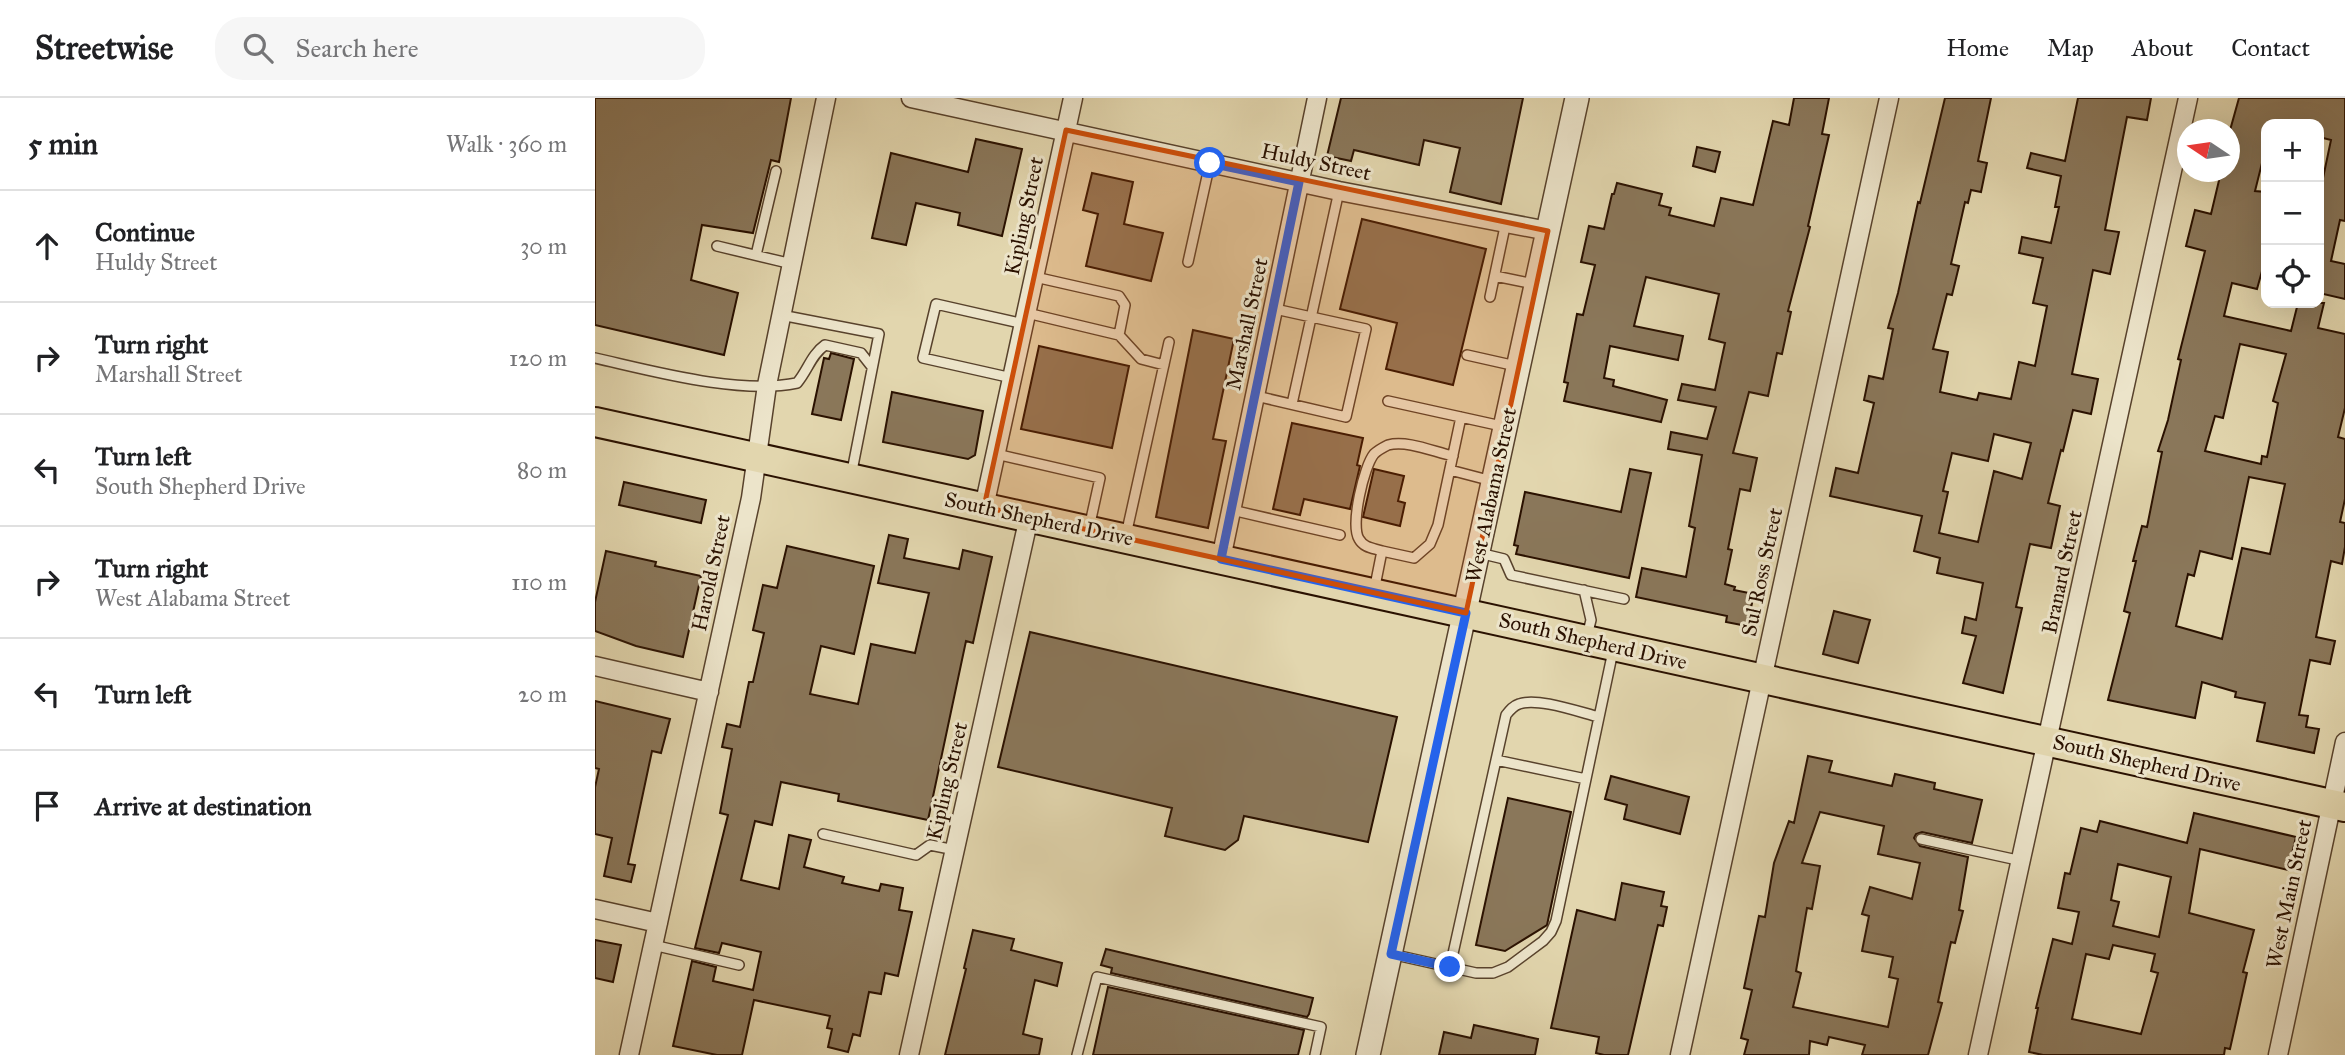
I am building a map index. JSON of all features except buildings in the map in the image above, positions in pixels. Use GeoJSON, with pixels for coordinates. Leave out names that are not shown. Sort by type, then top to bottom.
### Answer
{"type":"FeatureCollection","features":[{"type":"Feature","properties":{"kind":"main road","name":"South Shepherd Drive"},"geometry":{"type":"LineString","coordinates":[[595,422],[2338,806]]}},
{"type":"Feature","properties":{"kind":"street","name":"Harold Street"},"geometry":{"type":"LineString","coordinates":[[629,1055],[751,498],[767,385],[826,98]]}},
{"type":"Feature","properties":{"kind":"street","name":"Huldy Street"},"geometry":{"type":"LineString","coordinates":[[911,98],[1339,191],[1548,231]]}},
{"type":"Feature","properties":{"kind":"street","name":"Kipling Street"},"geometry":{"type":"LineString","coordinates":[[984,507],[1073,98]]}},
{"type":"Feature","properties":{"kind":"street","name":"Marshall Street"},"geometry":{"type":"LineString","coordinates":[[1221,559],[1317,98]]}},
{"type":"Feature","properties":{"kind":"street","name":"West Alabama Street"},"geometry":{"type":"LineString","coordinates":[[1368,1055],[1577,98]]}},
{"type":"Feature","properties":{"kind":"street","name":"Sul Ross Street"},"geometry":{"type":"LineString","coordinates":[[1680,1055],[1889,98]]}},
{"type":"Feature","properties":{"kind":"street","name":"Branard Street"},"geometry":{"type":"LineString","coordinates":[[1978,1055],[2188,98]]}},
{"type":"Feature","properties":{"kind":"street","name":"Kipling Street"},"geometry":{"type":"LineString","coordinates":[[909,1055],[1030,517]]}},
{"type":"Feature","properties":{"kind":"street"},"geometry":{"type":"LineString","coordinates":[[595,666],[709,692]]}},
{"type":"Feature","properties":{"kind":"street","name":"West Main Street"},"geometry":{"type":"LineString","coordinates":[[2278,1055],[2338,806],[2345,742]]}},
{"type":"Feature","properties":{"kind":"street"},"geometry":{"type":"LineString","coordinates":[[595,909],[658,923]]}},
{"type":"Feature","properties":{"kind":"lane"},"geometry":{"type":"LineString","coordinates":[[1188,262],[1210,163]]}},
{"type":"Feature","properties":{"kind":"lane"},"geometry":{"type":"LineString","coordinates":[[756,255],[776,171]]}},
{"type":"Feature","properties":{"kind":"lane"},"geometry":{"type":"LineString","coordinates":[[1292,404],[1339,191]]}},
{"type":"Feature","properties":{"kind":"lane"},"geometry":{"type":"LineString","coordinates":[[1490,298],[1506,222]]}},
{"type":"Feature","properties":{"kind":"lane"},"geometry":{"type":"LineString","coordinates":[[717,246],[792,264]]}},
{"type":"Feature","properties":{"kind":"lane"},"geometry":{"type":"LineString","coordinates":[[1495,276],[1537,284]]}},
{"type":"Feature","properties":{"kind":"lane"},"geometry":{"type":"LineString","coordinates":[[1035,277],[1119,296],[1125,305],[1119,335]]}},
{"type":"Feature","properties":{"kind":"lane"},"geometry":{"type":"LineString","coordinates":[[1013,378],[923,358],[936,304],[1119,335],[1141,359],[1164,365]]}},
{"type":"Feature","properties":{"kind":"lane"},"geometry":{"type":"LineString","coordinates":[[1256,396],[1346,417],[1366,330],[1275,309]]}},
{"type":"Feature","properties":{"kind":"lane"},"geometry":{"type":"LineString","coordinates":[[781,315],[879,334],[851,478]]}},
{"type":"Feature","properties":{"kind":"lane"},"geometry":{"type":"LineString","coordinates":[[1125,538],[1169,342]]}},
{"type":"Feature","properties":{"kind":"lane"},"geometry":{"type":"LineString","coordinates":[[595,358],[727,384],[797,383],[816,351],[825,345],[861,353],[872,367]]}},
{"type":"Feature","properties":{"kind":"lane"},"geometry":{"type":"LineString","coordinates":[[1467,355],[1519,367]]}},
{"type":"Feature","properties":{"kind":"lane"},"geometry":{"type":"LineString","coordinates":[[1388,401],[1506,427]]}},
{"type":"Feature","properties":{"kind":"lane"},"geometry":{"type":"LineString","coordinates":[[1453,456],[1401,444],[1385,446],[1374,454],[1368,465],[1355,529],[1358,538],[1366,547],[1414,558],[1430,544],[1438,525],[1453,456],[1461,417]]}},
{"type":"Feature","properties":{"kind":"lane"},"geometry":{"type":"LineString","coordinates":[[996,454],[1100,478],[1088,530]]}},
{"type":"Feature","properties":{"kind":"lane"},"geometry":{"type":"LineString","coordinates":[[1450,470],[1494,481]]}},
{"type":"Feature","properties":{"kind":"lane"},"geometry":{"type":"LineString","coordinates":[[1232,510],[1340,535]]}},
{"type":"Feature","properties":{"kind":"lane"},"geometry":{"type":"LineString","coordinates":[[1374,593],[1382,551]]}},
{"type":"Feature","properties":{"kind":"lane"},"geometry":{"type":"LineString","coordinates":[[1479,553],[1504,559],[1511,575],[1623,599]]}},
{"type":"Feature","properties":{"kind":"lane"},"geometry":{"type":"LineString","coordinates":[[1584,590],[1591,620],[1586,639]]}},
{"type":"Feature","properties":{"kind":"lane"},"geometry":{"type":"LineString","coordinates":[[1391,954],[1476,973],[1493,973],[1508,967],[1551,932],[1556,921],[1614,646]]}},
{"type":"Feature","properties":{"kind":"lane"},"geometry":{"type":"LineString","coordinates":[[1450,967],[1506,715],[1522,702],[1535,702],[1599,717]]}},
{"type":"Feature","properties":{"kind":"lane"},"geometry":{"type":"LineString","coordinates":[[1496,760],[1586,779]]}},
{"type":"Feature","properties":{"kind":"lane"},"geometry":{"type":"LineString","coordinates":[[823,834],[916,855],[930,845],[955,850]]}},
{"type":"Feature","properties":{"kind":"lane"},"geometry":{"type":"LineString","coordinates":[[1921,838],[2022,861]]}},
{"type":"Feature","properties":{"kind":"lane"},"geometry":{"type":"LineString","coordinates":[[653,945],[739,965]]}},
{"type":"Feature","properties":{"kind":"lane"},"geometry":{"type":"LineString","coordinates":[[1077,1055],[1097,977],[1321,1027],[1315,1055]]}},
{"type":"Feature","properties":{"kind":"highlighted area"},"geometry":{"type":"Polygon","coordinates":[[[1066,130],[1548,231],[1466,613],[984,507],[1066,130]]]}},
{"type":"Feature","properties":{"kind":"route"},"geometry":{"type":"LineString","coordinates":[[1210,163],[1299,182],[1275,309],[1221,559],[1466,613],[1391,954],[1450,967]]}}]}
